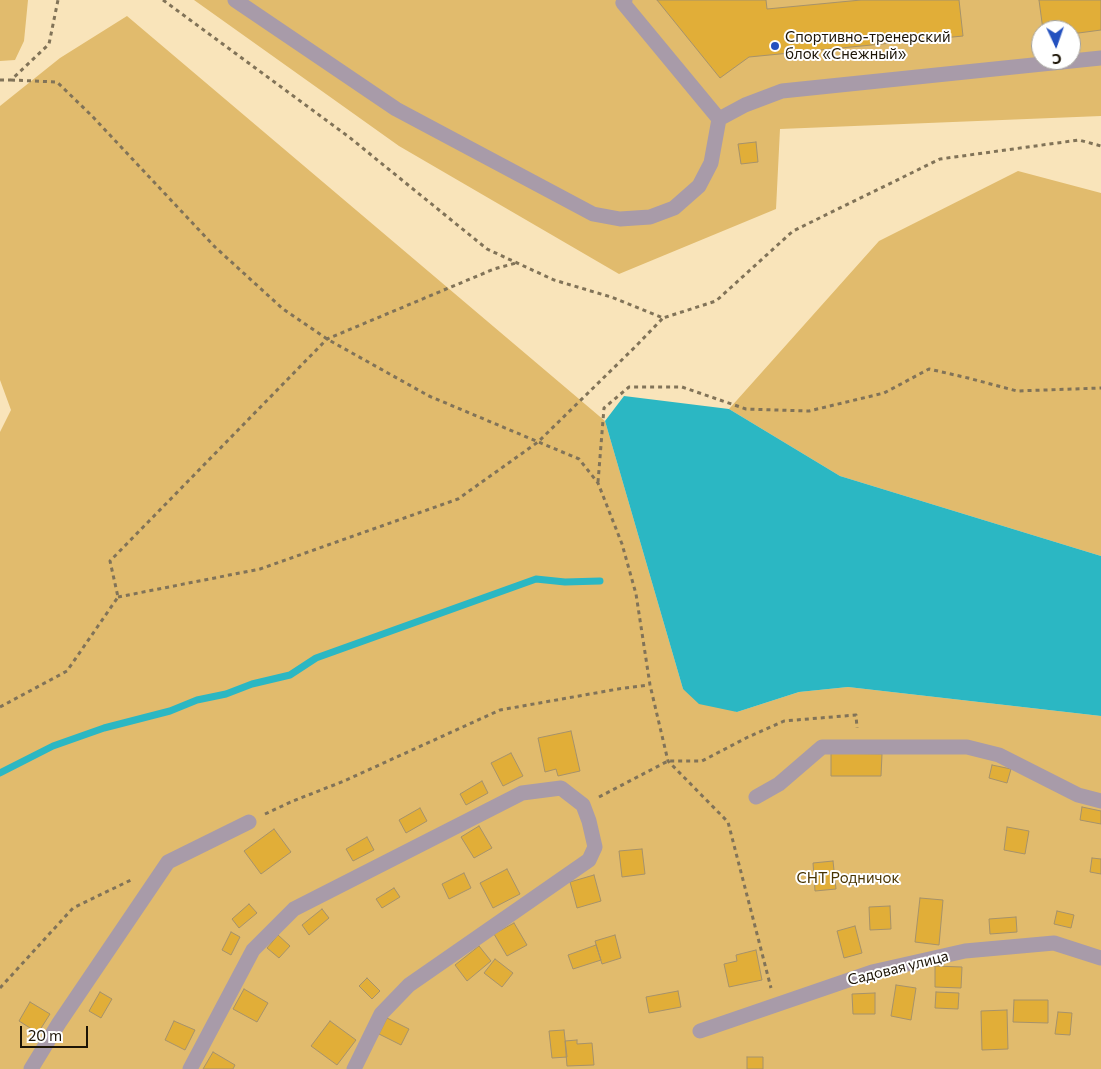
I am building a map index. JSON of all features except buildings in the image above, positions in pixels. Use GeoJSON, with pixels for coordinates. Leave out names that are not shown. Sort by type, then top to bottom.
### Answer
{"type":"FeatureCollection","features":[{"type":"Feature","properties":{"kind":"street"},"geometry":{"type":"LineString","coordinates":[[235,0],[396,109],[593,214],[620,219],[650,217],[674,208],[699,186],[711,163],[719,119],[624,3],[625,0]]}},
{"type":"Feature","properties":{"kind":"street"},"geometry":{"type":"LineString","coordinates":[[719,119],[745,105],[782,91],[1101,58]]}},
{"type":"Feature","properties":{"kind":"street"},"geometry":{"type":"LineString","coordinates":[[756,796],[779,784],[822,747],[967,747],[998,755],[1078,795],[1101,801]]}},
{"type":"Feature","properties":{"kind":"street"},"geometry":{"type":"LineString","coordinates":[[190,1069],[253,950],[294,909],[522,793],[561,788],[583,805],[589,821],[594,847],[589,860],[409,985],[381,1014],[354,1069]]}},
{"type":"Feature","properties":{"kind":"street"},"geometry":{"type":"LineString","coordinates":[[31,1069],[59,1023],[168,862],[249,822]]}},
{"type":"Feature","properties":{"kind":"street","name":"Садовая улица"},"geometry":{"type":"LineString","coordinates":[[700,1031],[872,972],[964,952],[1054,943],[1101,958]]}},
{"type":"Feature","properties":{"kind":"path"},"geometry":{"type":"LineString","coordinates":[[10,80],[49,44],[58,0]]}},
{"type":"Feature","properties":{"kind":"path"},"geometry":{"type":"LineString","coordinates":[[164,0],[349,136],[487,249],[554,280],[611,296],[663,318]]}},
{"type":"Feature","properties":{"kind":"path"},"geometry":{"type":"LineString","coordinates":[[0,80],[57,82],[92,116],[215,247],[283,309],[327,339],[429,396],[580,459],[598,483],[622,544],[636,594],[650,685],[668,761],[728,822],[775,1006]]}},
{"type":"Feature","properties":{"kind":"path"},"geometry":{"type":"LineString","coordinates":[[0,707],[67,671],[118,597],[260,569],[458,498],[538,442],[663,318],[716,302],[793,231],[940,159],[1079,140],[1101,146]]}},
{"type":"Feature","properties":{"kind":"path"},"geometry":{"type":"LineString","coordinates":[[118,597],[110,561],[327,339],[494,269],[517,263]]}},
{"type":"Feature","properties":{"kind":"path"},"geometry":{"type":"LineString","coordinates":[[598,483],[604,408],[629,388],[682,387],[746,410],[809,411],[884,392],[929,370],[1017,391],[1101,388]]}},
{"type":"Feature","properties":{"kind":"path"},"geometry":{"type":"LineString","coordinates":[[249,822],[500,710],[650,685]]}},
{"type":"Feature","properties":{"kind":"path"},"geometry":{"type":"LineString","coordinates":[[583,805],[668,761],[702,762],[748,737],[784,721],[856,715]]}},
{"type":"Feature","properties":{"kind":"path"},"geometry":{"type":"LineString","coordinates":[[0,988],[73,908],[133,878]]}},
{"type":"Feature","properties":{"kind":"green space"},"geometry":{"type":"Polygon","coordinates":[[[0,0],[28,0],[24,41],[15,60],[0,61],[0,0]]]}},
{"type":"Feature","properties":{"kind":"green space"},"geometry":{"type":"Polygon","coordinates":[[[194,0],[1101,0],[1101,116],[780,129],[776,209],[619,274],[399,146],[194,0]]]}},
{"type":"Feature","properties":{"kind":"green space","name":"СНТ Родничок"},"geometry":{"type":"Polygon","coordinates":[[[127,16],[605,421],[683,689],[737,712],[799,692],[848,687],[1101,716],[1101,1069],[0,1069],[0,432],[11,410],[0,380],[0,106],[60,58],[127,16]]]}},
{"type":"Feature","properties":{"kind":"green space"},"geometry":{"type":"Polygon","coordinates":[[[1018,171],[1101,193],[1101,556],[840,476],[729,409],[879,241],[1018,171]]]}},
{"type":"Feature","properties":{"kind":"water"},"geometry":{"type":"Polygon","coordinates":[[[624,396],[729,409],[840,476],[1101,556],[1101,716],[848,687],[799,692],[737,712],[699,704],[683,689],[605,421],[624,396]]]}},
{"type":"Feature","properties":{"kind":"waterway"},"geometry":{"type":"LineString","coordinates":[[0,773],[53,746],[104,728],[170,711],[197,700],[226,694],[252,684],[290,675],[316,658],[536,579],[565,582],[600,581]]}},
{"type":"Feature","properties":{"kind":"place","name":"Спортивно-тренерский блок «Снежный»"},"geometry":{"type":"Point","coordinates":[775,46]}}]}
